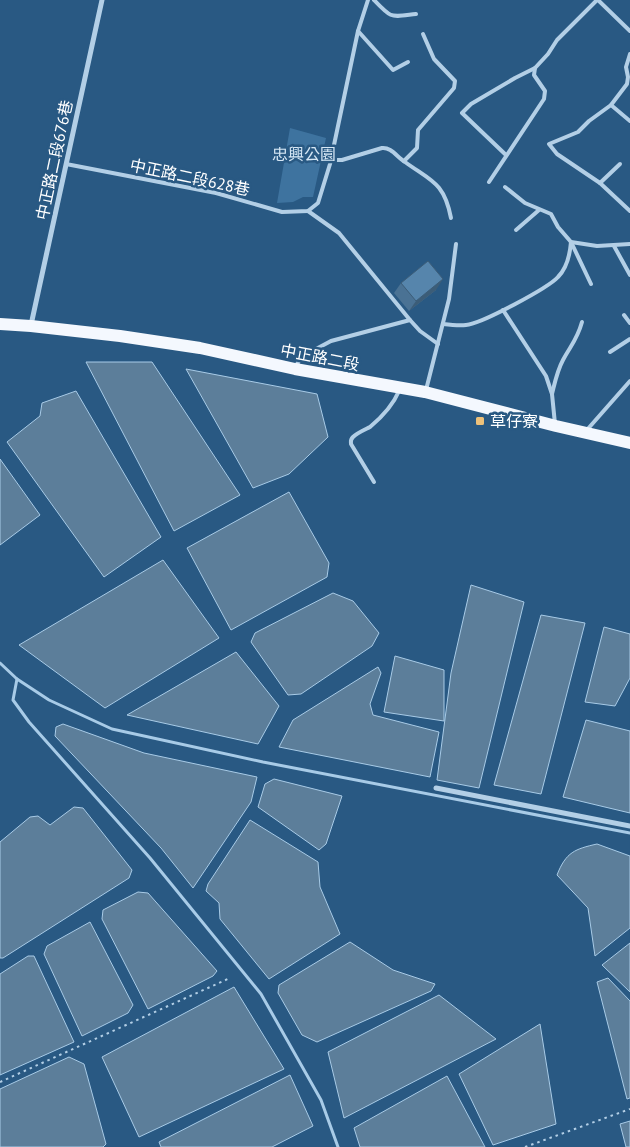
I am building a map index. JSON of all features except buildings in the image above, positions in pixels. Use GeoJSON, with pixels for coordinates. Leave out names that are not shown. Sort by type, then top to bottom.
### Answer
{"type":"FeatureCollection","features":[{"type":"Feature","properties":{"kind":"main road","name":"中正路二段"},"geometry":{"type":"LineString","coordinates":[[0,324],[120,336],[200,348],[295,369],[400,389],[426,392],[630,443]]}},
{"type":"Feature","properties":{"kind":"street","name":"中正路二段676巷"},"geometry":{"type":"LineString","coordinates":[[31,326],[102,0]]}},
{"type":"Feature","properties":{"kind":"street"},"geometry":{"type":"LineString","coordinates":[[436,788],[630,826]]}},
{"type":"Feature","properties":{"kind":"lane"},"geometry":{"type":"LineString","coordinates":[[368,0],[358,31],[330,164],[318,203],[308,211],[339,233],[410,320],[420,331],[438,344]]}},
{"type":"Feature","properties":{"kind":"lane"},"geometry":{"type":"LineString","coordinates":[[374,0],[389,16],[416,14]]}},
{"type":"Feature","properties":{"kind":"lane"},"geometry":{"type":"LineString","coordinates":[[506,155],[462,113],[471,104],[535,68],[561,36],[598,0],[630,31]]}},
{"type":"Feature","properties":{"kind":"lane"},"geometry":{"type":"LineString","coordinates":[[358,31],[393,70],[408,62]]}},
{"type":"Feature","properties":{"kind":"lane"},"geometry":{"type":"LineString","coordinates":[[404,162],[417,148],[418,130],[456,85],[455,81],[434,59],[424,34]]}},
{"type":"Feature","properties":{"kind":"lane"},"geometry":{"type":"LineString","coordinates":[[630,54],[626,67],[627,84],[611,105],[589,121],[578,132],[548,144],[557,154],[600,183],[630,211]]}},
{"type":"Feature","properties":{"kind":"lane"},"geometry":{"type":"LineString","coordinates":[[489,182],[546,95],[534,75],[535,68]]}},
{"type":"Feature","properties":{"kind":"lane"},"geometry":{"type":"LineString","coordinates":[[611,105],[630,121]]}},
{"type":"Feature","properties":{"kind":"lane"},"geometry":{"type":"LineString","coordinates":[[332,149],[336,160],[342,160],[385,147],[435,182],[448,204],[451,218]]}},
{"type":"Feature","properties":{"kind":"lane","name":"中正路二段628巷"},"geometry":{"type":"LineString","coordinates":[[66,164],[216,193],[282,212],[308,211]]}},
{"type":"Feature","properties":{"kind":"lane"},"geometry":{"type":"LineString","coordinates":[[600,183],[620,164]]}},
{"type":"Feature","properties":{"kind":"lane"},"geometry":{"type":"LineString","coordinates":[[505,188],[525,203],[551,214],[558,226],[572,242],[591,284]]}},
{"type":"Feature","properties":{"kind":"lane"},"geometry":{"type":"LineString","coordinates":[[516,230],[539,210]]}},
{"type":"Feature","properties":{"kind":"lane"},"geometry":{"type":"LineString","coordinates":[[572,242],[597,246],[630,244]]}},
{"type":"Feature","properties":{"kind":"lane"},"geometry":{"type":"LineString","coordinates":[[444,324],[466,326],[503,310],[559,276],[569,258],[572,242]]}},
{"type":"Feature","properties":{"kind":"lane"},"geometry":{"type":"LineString","coordinates":[[426,392],[444,324],[456,244]]}},
{"type":"Feature","properties":{"kind":"lane"},"geometry":{"type":"LineString","coordinates":[[614,246],[630,276]]}},
{"type":"Feature","properties":{"kind":"lane"},"geometry":{"type":"LineString","coordinates":[[503,310],[546,376],[552,394],[556,426]]}},
{"type":"Feature","properties":{"kind":"lane"},"geometry":{"type":"LineString","coordinates":[[624,315],[630,323]]}},
{"type":"Feature","properties":{"kind":"lane"},"geometry":{"type":"LineString","coordinates":[[295,369],[301,357],[331,341],[410,320]]}},
{"type":"Feature","properties":{"kind":"lane"},"geometry":{"type":"LineString","coordinates":[[552,394],[560,366],[576,340],[582,322]]}},
{"type":"Feature","properties":{"kind":"lane"},"geometry":{"type":"LineString","coordinates":[[610,352],[630,339]]}},
{"type":"Feature","properties":{"kind":"lane"},"geometry":{"type":"LineString","coordinates":[[585,433],[630,381]]}},
{"type":"Feature","properties":{"kind":"lane"},"geometry":{"type":"LineString","coordinates":[[374,482],[350,441],[385,414],[395,401],[400,389]]}},
{"type":"Feature","properties":{"kind":"path"},"geometry":{"type":"LineString","coordinates":[[0,1082],[230,978]]}},
{"type":"Feature","properties":{"kind":"path"},"geometry":{"type":"LineString","coordinates":[[525,1147],[630,1109]]}},
{"type":"Feature","properties":{"kind":"green space","name":"忠興公園"},"geometry":{"type":"Polygon","coordinates":[[[290,128],[326,138],[313,197],[303,197],[293,202],[277,203],[290,128]]]}},
{"type":"Feature","properties":{"kind":"shaded area"},"geometry":{"type":"Polygon","coordinates":[[[86,362],[152,362],[240,495],[174,531],[86,362]]]}},
{"type":"Feature","properties":{"kind":"shaded area"},"geometry":{"type":"Polygon","coordinates":[[[186,369],[317,394],[328,437],[289,474],[253,488],[186,369]]]}},
{"type":"Feature","properties":{"kind":"shaded area"},"geometry":{"type":"Polygon","coordinates":[[[76,391],[161,537],[104,577],[7,442],[40,416],[42,403],[76,391]]]}},
{"type":"Feature","properties":{"kind":"shaded area"},"geometry":{"type":"Polygon","coordinates":[[[0,459],[40,515],[0,545],[0,459]]]}},
{"type":"Feature","properties":{"kind":"shaded area"},"geometry":{"type":"Polygon","coordinates":[[[289,492],[329,563],[327,577],[231,630],[187,548],[289,492]]]}},
{"type":"Feature","properties":{"kind":"shaded area"},"geometry":{"type":"Polygon","coordinates":[[[163,560],[219,638],[105,708],[19,645],[163,560]]]}},
{"type":"Feature","properties":{"kind":"shaded area"},"geometry":{"type":"Polygon","coordinates":[[[471,585],[524,602],[479,788],[437,780],[451,673],[471,585]]]}},
{"type":"Feature","properties":{"kind":"shaded area"},"geometry":{"type":"Polygon","coordinates":[[[333,593],[353,601],[379,633],[372,646],[301,694],[288,695],[251,642],[255,633],[333,593]]]}},
{"type":"Feature","properties":{"kind":"shaded area"},"geometry":{"type":"Polygon","coordinates":[[[541,615],[585,623],[541,794],[494,785],[541,615]]]}},
{"type":"Feature","properties":{"kind":"shaded area"},"geometry":{"type":"Polygon","coordinates":[[[604,627],[630,634],[630,678],[615,706],[585,702],[604,627]]]}},
{"type":"Feature","properties":{"kind":"shaded area"},"geometry":{"type":"Polygon","coordinates":[[[236,652],[279,706],[258,744],[127,715],[236,652]]]}},
{"type":"Feature","properties":{"kind":"shaded area"},"geometry":{"type":"Polygon","coordinates":[[[395,656],[444,670],[444,721],[384,712],[395,656]]]}},
{"type":"Feature","properties":{"kind":"shaded area"},"geometry":{"type":"Polygon","coordinates":[[[378,667],[381,673],[370,704],[373,715],[439,732],[430,777],[279,747],[293,720],[378,667]]]}},
{"type":"Feature","properties":{"kind":"shaded area"},"geometry":{"type":"Polygon","coordinates":[[[586,720],[630,731],[630,813],[563,797],[586,720]]]}},
{"type":"Feature","properties":{"kind":"shaded area"},"geometry":{"type":"Polygon","coordinates":[[[63,724],[144,753],[257,777],[251,802],[193,888],[161,848],[55,736],[56,727],[63,724]]]}},
{"type":"Feature","properties":{"kind":"shaded area"},"geometry":{"type":"Polygon","coordinates":[[[274,779],[342,796],[326,844],[319,850],[258,807],[265,784],[274,779]]]}},
{"type":"Feature","properties":{"kind":"shaded area"},"geometry":{"type":"Polygon","coordinates":[[[74,807],[83,808],[132,870],[129,878],[3,958],[0,958],[0,842],[30,817],[38,816],[50,825],[74,807]]]}},
{"type":"Feature","properties":{"kind":"shaded area"},"geometry":{"type":"Polygon","coordinates":[[[250,820],[318,862],[320,887],[340,934],[269,979],[220,919],[219,903],[206,891],[208,884],[250,820]]]}},
{"type":"Feature","properties":{"kind":"shaded area"},"geometry":{"type":"Polygon","coordinates":[[[597,844],[630,856],[630,928],[595,956],[588,908],[557,875],[568,856],[577,850],[597,844]]]}},
{"type":"Feature","properties":{"kind":"shaded area"},"geometry":{"type":"Polygon","coordinates":[[[138,892],[148,893],[217,971],[213,976],[148,1009],[102,919],[103,910],[138,892]]]}},
{"type":"Feature","properties":{"kind":"shaded area"},"geometry":{"type":"Polygon","coordinates":[[[90,922],[133,1005],[128,1013],[82,1036],[44,954],[47,946],[90,922]]]}},
{"type":"Feature","properties":{"kind":"shaded area"},"geometry":{"type":"Polygon","coordinates":[[[350,942],[393,970],[435,984],[431,991],[317,1042],[302,1035],[278,993],[279,985],[350,942]]]}},
{"type":"Feature","properties":{"kind":"shaded area"},"geometry":{"type":"Polygon","coordinates":[[[630,943],[630,992],[602,965],[630,943]]]}},
{"type":"Feature","properties":{"kind":"shaded area"},"geometry":{"type":"Polygon","coordinates":[[[28,956],[34,956],[74,1042],[0,1075],[0,974],[28,956]]]}},
{"type":"Feature","properties":{"kind":"shaded area"},"geometry":{"type":"Polygon","coordinates":[[[608,978],[630,1001],[630,1098],[627,1099],[597,982],[608,978]]]}},
{"type":"Feature","properties":{"kind":"shaded area"},"geometry":{"type":"Polygon","coordinates":[[[234,987],[284,1069],[139,1137],[102,1057],[234,987]]]}},
{"type":"Feature","properties":{"kind":"shaded area"},"geometry":{"type":"Polygon","coordinates":[[[439,995],[496,1039],[344,1118],[328,1052],[439,995]]]}},
{"type":"Feature","properties":{"kind":"shaded area"},"geometry":{"type":"Polygon","coordinates":[[[540,1024],[556,1124],[493,1145],[459,1074],[540,1024]]]}},
{"type":"Feature","properties":{"kind":"shaded area"},"geometry":{"type":"Polygon","coordinates":[[[69,1057],[84,1064],[106,1144],[103,1147],[0,1147],[0,1089],[69,1057]]]}},
{"type":"Feature","properties":{"kind":"shaded area"},"geometry":{"type":"Polygon","coordinates":[[[290,1075],[313,1126],[272,1147],[161,1147],[159,1142],[290,1075]]]}},
{"type":"Feature","properties":{"kind":"shaded area"},"geometry":{"type":"Polygon","coordinates":[[[447,1076],[485,1147],[360,1147],[354,1128],[447,1076]]]}},
{"type":"Feature","properties":{"kind":"shaded area"},"geometry":{"type":"Polygon","coordinates":[[[630,1121],[630,1147],[626,1147],[620,1124],[630,1121]]]}},
{"type":"Feature","properties":{"kind":"waterway"},"geometry":{"type":"LineString","coordinates":[[0,663],[17,679],[49,700],[112,729],[263,762],[630,833]]}},
{"type":"Feature","properties":{"kind":"waterway"},"geometry":{"type":"LineString","coordinates":[[17,679],[13,700],[29,722],[150,858],[261,994],[321,1100],[338,1147]]}},
{"type":"Feature","properties":{"kind":"place","name":"草仔寮"},"geometry":{"type":"Point","coordinates":[480,421]}}]}
